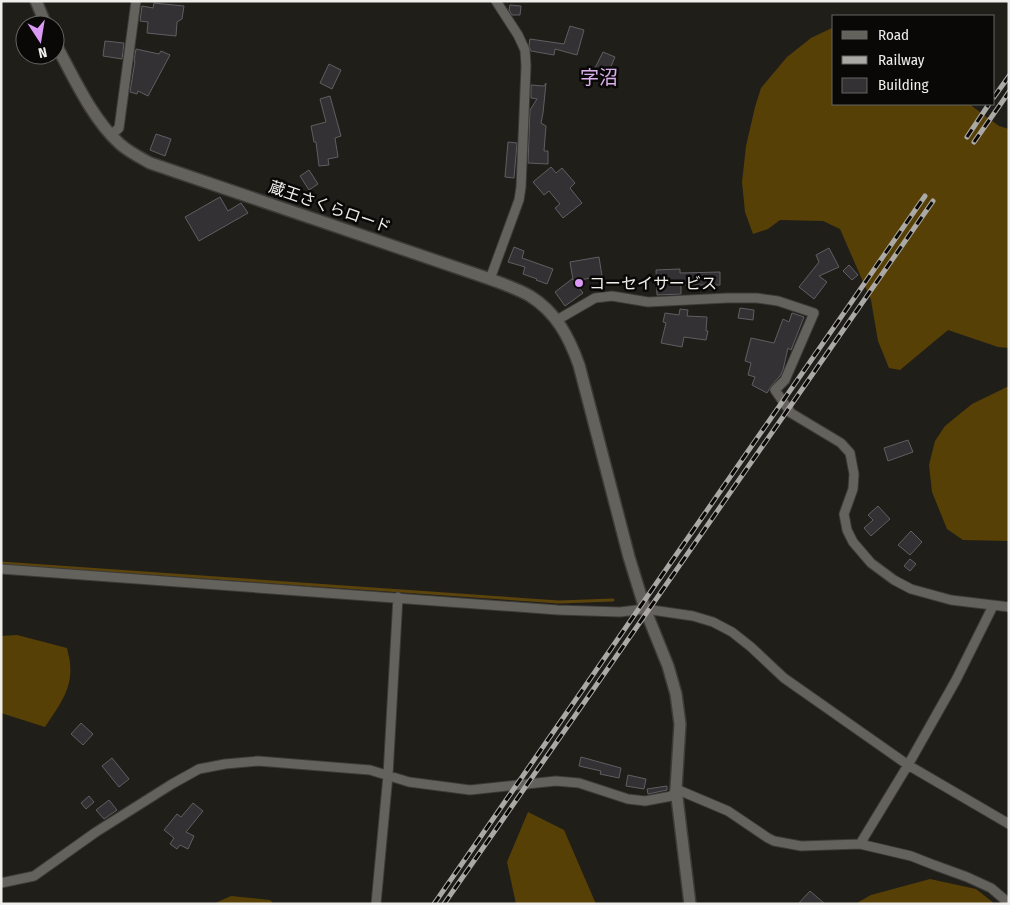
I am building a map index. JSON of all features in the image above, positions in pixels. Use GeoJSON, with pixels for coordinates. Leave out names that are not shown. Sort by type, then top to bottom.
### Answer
{"type":"FeatureCollection","features":[{"type":"Feature","properties":{"kind":"street"},"geometry":{"type":"LineString","coordinates":[[36,1],[42,15]]}},
{"type":"Feature","properties":{"kind":"street"},"geometry":{"type":"LineString","coordinates":[[111,135],[118,128],[136,1]]}},
{"type":"Feature","properties":{"kind":"street"},"geometry":{"type":"LineString","coordinates":[[490,279],[519,200],[526,66],[525,50],[518,35],[496,1]]}},
{"type":"Feature","properties":{"kind":"street","name":"蔵王さくらロード"},"geometry":{"type":"LineString","coordinates":[[65,61],[94,112],[111,135],[131,152],[150,163],[514,288],[530,296],[557,320],[569,341],[579,365],[629,557],[645,609],[668,666],[676,694],[680,724],[676,789],[690,904]]}},
{"type":"Feature","properties":{"kind":"street"},"geometry":{"type":"LineString","coordinates":[[557,320],[595,298],[612,296],[648,302],[757,298],[778,301],[814,313],[784,380],[775,390],[791,413],[841,443],[850,454],[854,474],[852,489],[844,514],[847,530],[853,542],[871,563],[894,580],[911,589],[951,600],[1009,607]]}},
{"type":"Feature","properties":{"kind":"street"},"geometry":{"type":"LineString","coordinates":[[1,569],[558,610],[620,612],[645,609],[693,616],[713,622],[732,632],[784,678],[908,765],[1009,824]]}},
{"type":"Feature","properties":{"kind":"street"},"geometry":{"type":"LineString","coordinates":[[376,904],[388,775],[398,598]]}},
{"type":"Feature","properties":{"kind":"street"},"geometry":{"type":"LineString","coordinates":[[860,844],[908,765],[956,680],[993,606]]}},
{"type":"Feature","properties":{"kind":"street"},"geometry":{"type":"LineString","coordinates":[[1,883],[34,876],[96,832],[172,784],[199,770],[225,764],[258,761],[370,770],[409,782],[470,790],[556,781],[579,783],[628,798],[645,801],[672,796],[676,789],[728,811],[774,841],[801,846],[860,844],[911,856],[991,888],[1008,904]]}},
{"type":"Feature","properties":{"kind":"shaded area"},"geometry":{"type":"Polygon","coordinates":[[[832,28],[832,105],[970,105],[999,126],[1009,129],[1009,348],[998,347],[948,330],[900,370],[889,368],[878,341],[871,300],[840,229],[823,221],[780,220],[768,229],[753,234],[745,212],[742,182],[746,146],[755,107],[761,88],[787,57],[811,38],[832,28]]]}},
{"type":"Feature","properties":{"kind":"shaded area"},"geometry":{"type":"Polygon","coordinates":[[[1009,386],[1009,541],[963,540],[947,529],[932,492],[929,465],[935,441],[945,426],[972,404],[1009,386]]]}},
{"type":"Feature","properties":{"kind":"shaded area"},"geometry":{"type":"Polygon","coordinates":[[[17,635],[67,648],[70,673],[67,690],[45,727],[1,713],[1,636],[17,635]]]}},
{"type":"Feature","properties":{"kind":"shaded area"},"geometry":{"type":"Polygon","coordinates":[[[528,812],[564,830],[596,904],[516,904],[507,862],[528,812]]]}},
{"type":"Feature","properties":{"kind":"shaded area"},"geometry":{"type":"Polygon","coordinates":[[[930,879],[976,889],[995,904],[855,904],[871,895],[930,879]]]}},
{"type":"Feature","properties":{"kind":"shaded area"},"geometry":{"type":"Polygon","coordinates":[[[231,896],[270,900],[274,904],[213,904],[231,896]]]}},
{"type":"Feature","properties":{"kind":"building"},"geometry":{"type":"Polygon","coordinates":[[[154,3],[184,6],[182,19],[177,22],[176,36],[147,33],[148,22],[140,21],[142,6],[153,8],[154,3]]]}},
{"type":"Feature","properties":{"kind":"building"},"geometry":{"type":"Polygon","coordinates":[[[510,5],[521,6],[520,15],[512,15],[509,10],[510,5]]]}},
{"type":"Feature","properties":{"kind":"building"},"geometry":{"type":"Polygon","coordinates":[[[570,26],[584,30],[577,55],[555,49],[554,55],[531,51],[530,39],[564,44],[570,26]]]}},
{"type":"Feature","properties":{"kind":"building"},"geometry":{"type":"Polygon","coordinates":[[[105,41],[124,43],[122,59],[103,56],[105,41]]]}},
{"type":"Feature","properties":{"kind":"building"},"geometry":{"type":"Polygon","coordinates":[[[136,49],[159,54],[161,51],[170,55],[148,96],[138,91],[137,94],[130,92],[136,49]]]}},
{"type":"Feature","properties":{"kind":"building"},"geometry":{"type":"Polygon","coordinates":[[[603,52],[615,57],[606,78],[593,72],[603,52]]]}},
{"type":"Feature","properties":{"kind":"building"},"geometry":{"type":"Polygon","coordinates":[[[329,64],[341,70],[332,89],[320,83],[329,64]]]}},
{"type":"Feature","properties":{"kind":"building"},"geometry":{"type":"Polygon","coordinates":[[[546,83],[541,123],[546,126],[544,151],[548,151],[548,164],[528,163],[530,110],[537,99],[531,98],[531,85],[544,86],[546,83]]]}},
{"type":"Feature","properties":{"kind":"building"},"geometry":{"type":"Polygon","coordinates":[[[330,96],[341,136],[335,138],[338,157],[328,159],[329,165],[319,166],[316,142],[314,142],[311,126],[326,122],[320,99],[330,96]]]}},
{"type":"Feature","properties":{"kind":"building"},"geometry":{"type":"Polygon","coordinates":[[[156,134],[171,139],[165,156],[150,150],[156,134]]]}},
{"type":"Feature","properties":{"kind":"building"},"geometry":{"type":"Polygon","coordinates":[[[508,142],[517,143],[514,178],[505,177],[508,142]]]}},
{"type":"Feature","properties":{"kind":"building"},"geometry":{"type":"Polygon","coordinates":[[[551,167],[556,173],[562,168],[575,183],[570,188],[582,203],[563,218],[555,208],[560,204],[549,191],[544,195],[533,182],[551,167]]]}},
{"type":"Feature","properties":{"kind":"building"},"geometry":{"type":"Polygon","coordinates":[[[309,170],[318,184],[309,190],[300,176],[309,170]]]}},
{"type":"Feature","properties":{"kind":"building"},"geometry":{"type":"Polygon","coordinates":[[[220,197],[228,211],[241,203],[248,213],[199,241],[185,217],[220,197]]]}},
{"type":"Feature","properties":{"kind":"building"},"geometry":{"type":"Polygon","coordinates":[[[514,247],[524,251],[522,258],[553,269],[547,284],[523,274],[525,267],[508,262],[514,247]]]}},
{"type":"Feature","properties":{"kind":"building"},"geometry":{"type":"Polygon","coordinates":[[[829,248],[839,267],[819,276],[827,282],[814,299],[799,287],[819,262],[816,255],[829,248]]]}},
{"type":"Feature","properties":{"kind":"building"},"geometry":{"type":"Polygon","coordinates":[[[599,257],[602,276],[574,281],[583,293],[565,306],[555,292],[573,280],[570,262],[599,257]]]}},
{"type":"Feature","properties":{"kind":"building"},"geometry":{"type":"Polygon","coordinates":[[[849,265],[858,275],[852,280],[843,271],[849,265]]]}},
{"type":"Feature","properties":{"kind":"building"},"geometry":{"type":"Polygon","coordinates":[[[680,269],[680,273],[720,272],[720,285],[681,285],[681,294],[657,295],[656,270],[680,269]]]}},
{"type":"Feature","properties":{"kind":"building"},"geometry":{"type":"Polygon","coordinates":[[[740,308],[754,310],[753,320],[738,318],[740,308]]]}},
{"type":"Feature","properties":{"kind":"building"},"geometry":{"type":"Polygon","coordinates":[[[680,309],[688,310],[687,316],[707,317],[706,331],[708,331],[706,340],[684,337],[682,347],[661,343],[666,323],[663,322],[665,313],[679,315],[680,309]]]}},
{"type":"Feature","properties":{"kind":"building"},"geometry":{"type":"Polygon","coordinates":[[[792,313],[804,317],[791,350],[788,348],[783,370],[767,393],[752,385],[755,377],[748,375],[751,363],[745,361],[751,338],[774,343],[783,319],[789,322],[792,313]]]}},
{"type":"Feature","properties":{"kind":"building"},"geometry":{"type":"Polygon","coordinates":[[[908,440],[913,452],[888,461],[884,448],[908,440]]]}},
{"type":"Feature","properties":{"kind":"building"},"geometry":{"type":"Polygon","coordinates":[[[878,506],[890,519],[871,536],[864,528],[873,520],[868,515],[878,506]]]}},
{"type":"Feature","properties":{"kind":"building"},"geometry":{"type":"Polygon","coordinates":[[[911,531],[922,542],[910,555],[898,545],[911,531]]]}},
{"type":"Feature","properties":{"kind":"building"},"geometry":{"type":"Polygon","coordinates":[[[910,559],[916,564],[910,571],[904,566],[910,559]]]}},
{"type":"Feature","properties":{"kind":"building"},"geometry":{"type":"Polygon","coordinates":[[[81,723],[93,734],[83,745],[71,734],[81,723]]]}},
{"type":"Feature","properties":{"kind":"building"},"geometry":{"type":"Polygon","coordinates":[[[581,757],[621,768],[619,778],[600,774],[601,771],[579,766],[581,757]]]}},
{"type":"Feature","properties":{"kind":"building"},"geometry":{"type":"Polygon","coordinates":[[[112,758],[129,779],[119,787],[102,766],[112,758]]]}},
{"type":"Feature","properties":{"kind":"building"},"geometry":{"type":"Polygon","coordinates":[[[628,775],[646,779],[644,789],[626,786],[628,775]]]}},
{"type":"Feature","properties":{"kind":"building"},"geometry":{"type":"Polygon","coordinates":[[[667,786],[667,790],[648,794],[647,789],[667,786]]]}},
{"type":"Feature","properties":{"kind":"building"},"geometry":{"type":"Polygon","coordinates":[[[89,796],[94,802],[86,809],[81,803],[89,796]]]}},
{"type":"Feature","properties":{"kind":"building"},"geometry":{"type":"Polygon","coordinates":[[[109,800],[117,810],[104,819],[96,810],[109,800]]]}},
{"type":"Feature","properties":{"kind":"building"},"geometry":{"type":"Polygon","coordinates":[[[193,803],[203,811],[186,832],[194,836],[188,849],[180,845],[177,849],[170,844],[174,838],[164,830],[177,814],[181,817],[193,803]]]}},
{"type":"Feature","properties":{"kind":"building"},"geometry":{"type":"Polygon","coordinates":[[[810,891],[825,904],[798,904],[810,891]]]}},
{"type":"Feature","properties":{"kind":"waterway"},"geometry":{"type":"LineString","coordinates":[[1,563],[559,602],[613,600]]}},
{"type":"Feature","properties":{"kind":"railway"},"geometry":{"type":"LineString","coordinates":[[995,96],[1009,76]]}},
{"type":"Feature","properties":{"kind":"railway"},"geometry":{"type":"LineString","coordinates":[[974,142],[1009,92]]}},
{"type":"Feature","properties":{"kind":"railway"},"geometry":{"type":"LineString","coordinates":[[967,137],[988,105]]}},
{"type":"Feature","properties":{"kind":"railway"},"geometry":{"type":"LineString","coordinates":[[434,904],[925,196]]}},
{"type":"Feature","properties":{"kind":"railway"},"geometry":{"type":"LineString","coordinates":[[444,904],[933,201]]}},
{"type":"Feature","properties":{"kind":"place","name":"コーセイサービス"},"geometry":{"type":"Point","coordinates":[579,283]}},
{"type":"Feature","properties":{"kind":"district","name":"字沼"},"geometry":{"type":"Point","coordinates":[599,77]}}]}
